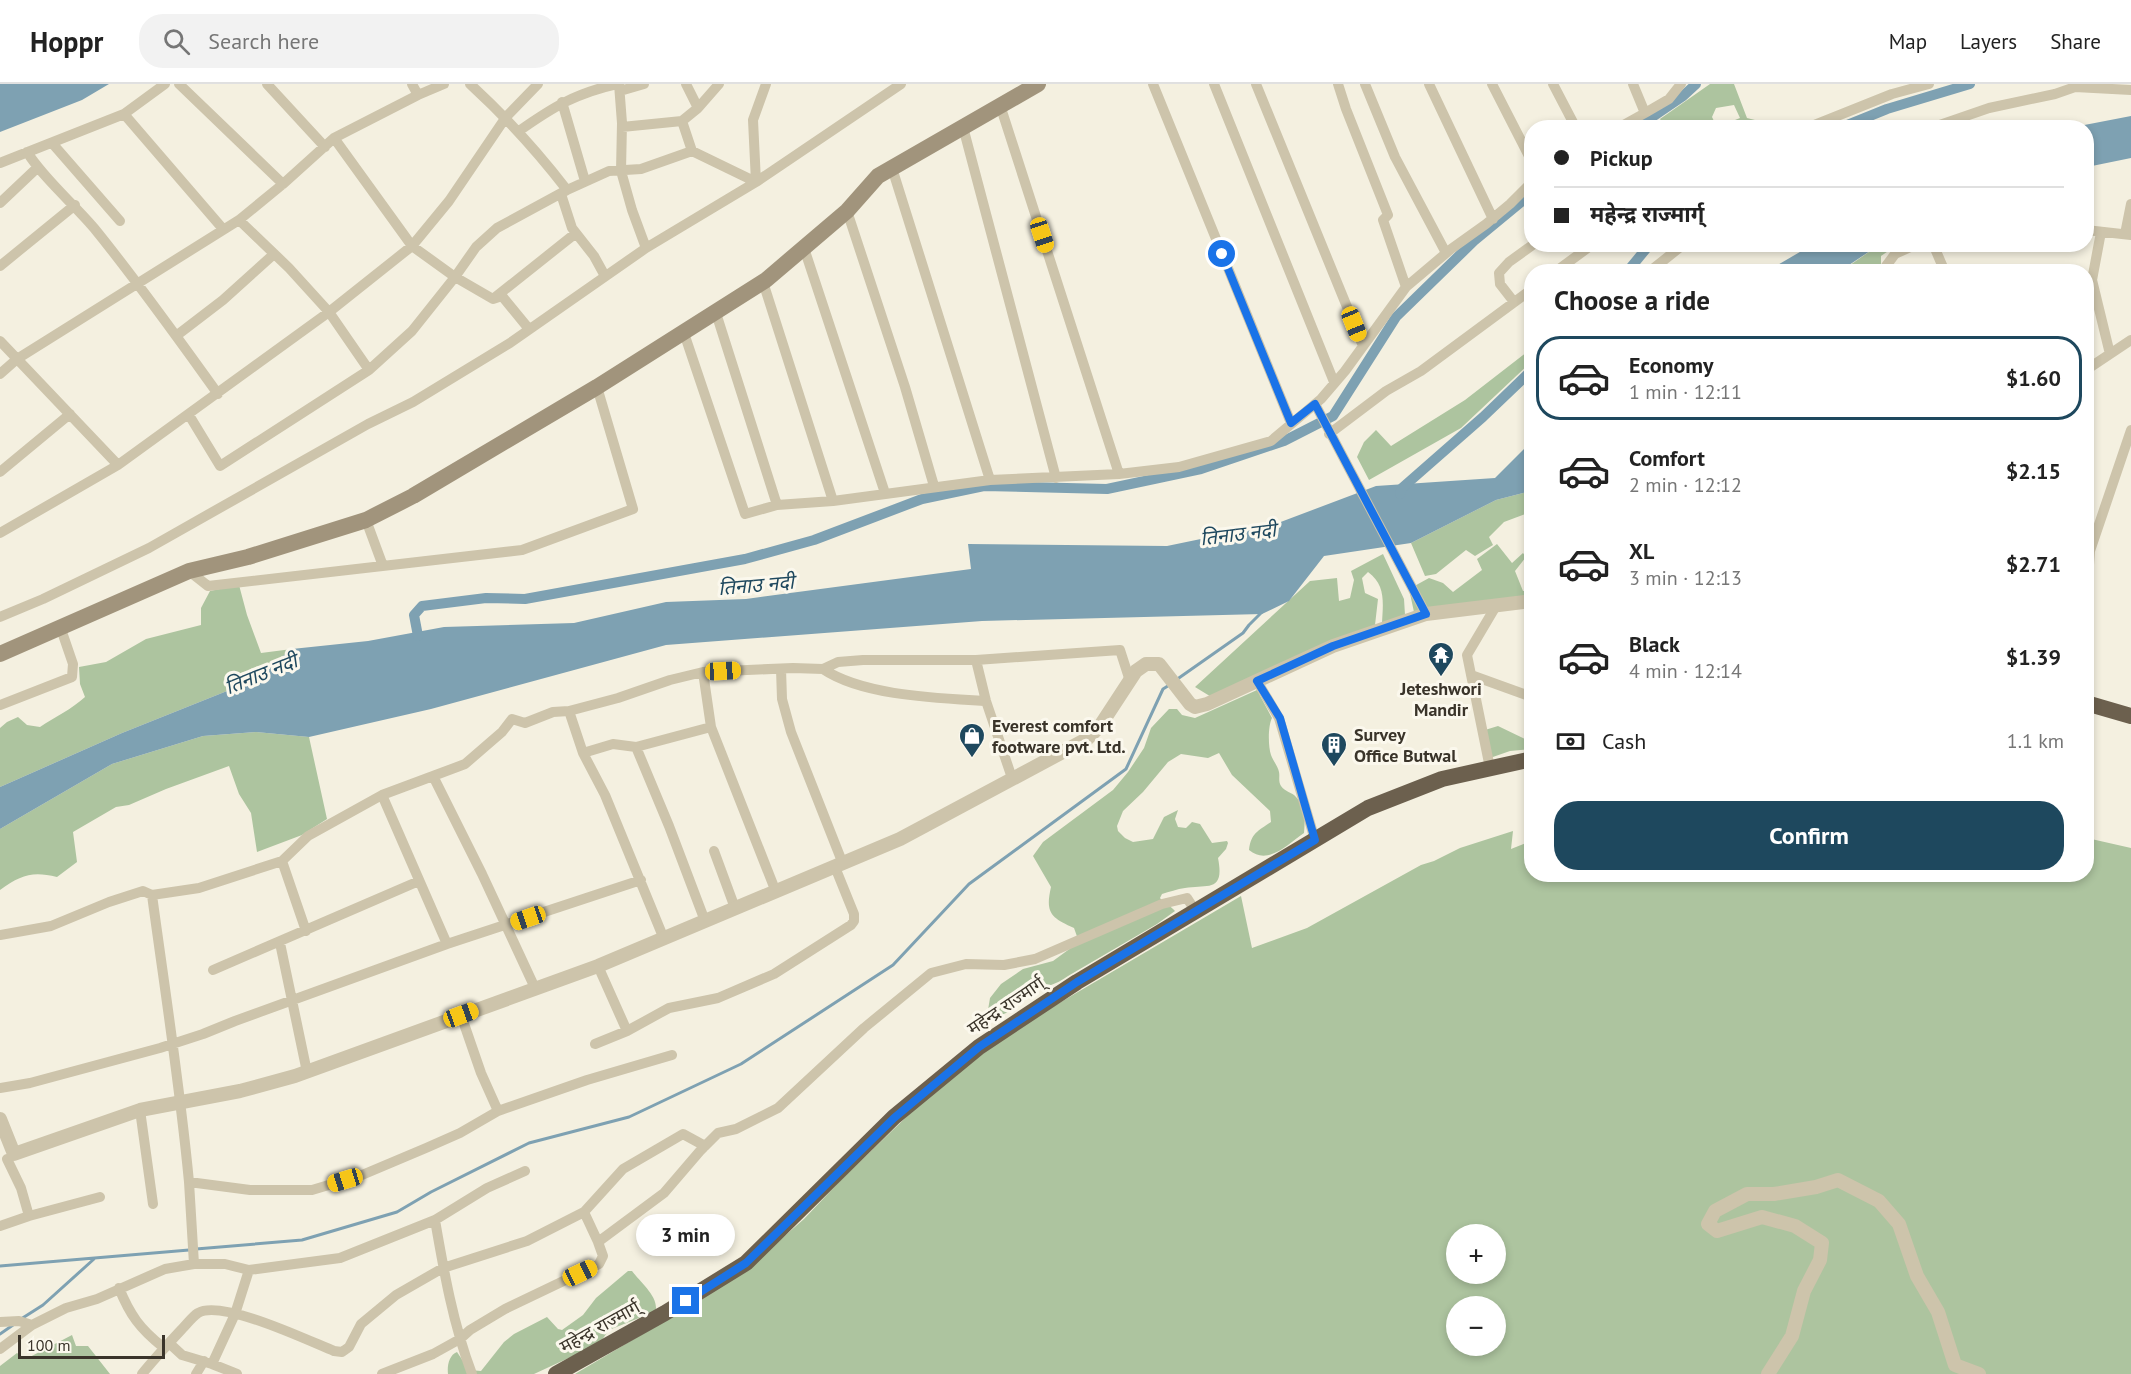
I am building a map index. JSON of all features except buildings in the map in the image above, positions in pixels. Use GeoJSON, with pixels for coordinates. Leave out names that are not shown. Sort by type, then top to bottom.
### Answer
{"type":"FeatureCollection","features":[{"type":"Feature","properties":{"kind":"highway"},"geometry":{"type":"LineString","coordinates":[[2094,705],[2131,716]]}},
{"type":"Feature","properties":{"kind":"highway","name":"महेन्द्र राज्मार्ग्"},"geometry":{"type":"LineString","coordinates":[[556,1374],[665,1313],[746,1263],[894,1118],[979,1047],[1077,982],[1368,808],[1442,779],[1524,761]]}},
{"type":"Feature","properties":{"kind":"main road"},"geometry":{"type":"LineString","coordinates":[[0,654],[189,571],[249,557],[366,520],[413,496],[597,387],[763,282],[847,211],[878,176],[1038,84]]}},
{"type":"Feature","properties":{"kind":"street"},"geometry":{"type":"LineString","coordinates":[[0,163],[124,114],[165,84]]}},
{"type":"Feature","properties":{"kind":"street"},"geometry":{"type":"LineString","coordinates":[[179,84],[283,184]]}},
{"type":"Feature","properties":{"kind":"street"},"geometry":{"type":"LineString","coordinates":[[267,84],[325,147]]}},
{"type":"Feature","properties":{"kind":"street"},"geometry":{"type":"LineString","coordinates":[[412,84],[418,94]]}},
{"type":"Feature","properties":{"kind":"street"},"geometry":{"type":"LineString","coordinates":[[0,374],[17,359],[239,220],[334,138],[418,94],[444,84]]}},
{"type":"Feature","properties":{"kind":"street"},"geometry":{"type":"LineString","coordinates":[[470,84],[519,131],[564,192],[568,219],[605,276]]}},
{"type":"Feature","properties":{"kind":"street"},"geometry":{"type":"LineString","coordinates":[[2,528],[118,465],[218,394],[412,246],[449,201],[506,117],[538,84]]}},
{"type":"Feature","properties":{"kind":"street"},"geometry":{"type":"LineString","coordinates":[[519,131],[562,102],[589,90],[644,84]]}},
{"type":"Feature","properties":{"kind":"street"},"geometry":{"type":"LineString","coordinates":[[686,84],[698,108]]}},
{"type":"Feature","properties":{"kind":"street"},"geometry":{"type":"LineString","coordinates":[[622,127],[682,121],[698,108],[719,84]]}},
{"type":"Feature","properties":{"kind":"street"},"geometry":{"type":"LineString","coordinates":[[756,182],[753,120],[766,84]]}},
{"type":"Feature","properties":{"kind":"street"},"geometry":{"type":"LineString","coordinates":[[0,617],[149,548],[368,423],[413,402],[510,343],[646,248],[756,182],[901,84]]}},
{"type":"Feature","properties":{"kind":"street"},"geometry":{"type":"LineString","coordinates":[[1153,84],[1291,423]]}},
{"type":"Feature","properties":{"kind":"street"},"geometry":{"type":"LineString","coordinates":[[1214,84],[1334,382]]}},
{"type":"Feature","properties":{"kind":"street"},"geometry":{"type":"LineString","coordinates":[[1256,84],[1363,346]]}},
{"type":"Feature","properties":{"kind":"street"},"geometry":{"type":"LineString","coordinates":[[1338,84],[1388,215],[1383,220],[1406,287]]}},
{"type":"Feature","properties":{"kind":"street"},"geometry":{"type":"LineString","coordinates":[[1365,84],[1395,157],[1446,253]]}},
{"type":"Feature","properties":{"kind":"street"},"geometry":{"type":"LineString","coordinates":[[1429,84],[1493,219]]}},
{"type":"Feature","properties":{"kind":"street"},"geometry":{"type":"LineString","coordinates":[[1492,84],[1524,146]]}},
{"type":"Feature","properties":{"kind":"street"},"geometry":{"type":"LineString","coordinates":[[1553,84],[1572,120]]}},
{"type":"Feature","properties":{"kind":"street"},"geometry":{"type":"LineString","coordinates":[[1634,84],[1645,113]]}},
{"type":"Feature","properties":{"kind":"street"},"geometry":{"type":"LineString","coordinates":[[1632,120],[1669,99],[1681,84]]}},
{"type":"Feature","properties":{"kind":"street"},"geometry":{"type":"LineString","coordinates":[[1833,120],[1892,94],[1929,84]]}},
{"type":"Feature","properties":{"kind":"street"},"geometry":{"type":"LineString","coordinates":[[618,86],[622,127],[621,171],[646,248]]}},
{"type":"Feature","properties":{"kind":"street"},"geometry":{"type":"LineString","coordinates":[[1954,120],[1989,108],[2055,94],[2075,87],[2131,90]]}},
{"type":"Feature","properties":{"kind":"street"},"geometry":{"type":"LineString","coordinates":[[562,102],[585,181]]}},
{"type":"Feature","properties":{"kind":"street"},"geometry":{"type":"LineString","coordinates":[[1000,105],[1119,474]]}},
{"type":"Feature","properties":{"kind":"street"},"geometry":{"type":"LineString","coordinates":[[124,114],[223,229]]}},
{"type":"Feature","properties":{"kind":"street"},"geometry":{"type":"LineString","coordinates":[[682,121],[692,152]]}},
{"type":"Feature","properties":{"kind":"street"},"geometry":{"type":"LineString","coordinates":[[963,127],[1056,477]]}},
{"type":"Feature","properties":{"kind":"street"},"geometry":{"type":"LineString","coordinates":[[334,138],[412,246],[455,277],[493,299],[502,296],[529,329]]}},
{"type":"Feature","properties":{"kind":"street"},"geometry":{"type":"LineString","coordinates":[[52,142],[120,221]]}},
{"type":"Feature","properties":{"kind":"street"},"geometry":{"type":"LineString","coordinates":[[27,152],[38,168],[75,205],[138,282],[218,394]]}},
{"type":"Feature","properties":{"kind":"street"},"geometry":{"type":"LineString","coordinates":[[189,415],[220,466],[369,370],[412,331],[476,247],[497,228],[585,181],[609,171],[641,169],[692,152],[756,182]]}},
{"type":"Feature","properties":{"kind":"street"},"geometry":{"type":"LineString","coordinates":[[0,203],[38,168]]}},
{"type":"Feature","properties":{"kind":"street"},"geometry":{"type":"LineString","coordinates":[[892,168],[990,480]]}},
{"type":"Feature","properties":{"kind":"street"},"geometry":{"type":"LineString","coordinates":[[684,333],[746,514],[777,505],[833,501],[934,486],[990,480],[1119,474],[1179,467],[1271,441],[1315,404],[1363,346],[1406,287],[1446,253],[1493,219],[1524,190]]}},
{"type":"Feature","properties":{"kind":"street"},"geometry":{"type":"LineString","coordinates":[[2094,231],[2128,234],[2131,204]]}},
{"type":"Feature","properties":{"kind":"street"},"geometry":{"type":"LineString","coordinates":[[0,266],[75,205]]}},
{"type":"Feature","properties":{"kind":"street"},"geometry":{"type":"LineString","coordinates":[[847,211],[905,387],[934,486]]}},
{"type":"Feature","properties":{"kind":"street"},"geometry":{"type":"LineString","coordinates":[[239,220],[328,312],[369,370]]}},
{"type":"Feature","properties":{"kind":"street"},"geometry":{"type":"LineString","coordinates":[[2094,270],[2102,232]]}},
{"type":"Feature","properties":{"kind":"street"},"geometry":{"type":"LineString","coordinates":[[493,299],[576,233]]}},
{"type":"Feature","properties":{"kind":"street"},"geometry":{"type":"LineString","coordinates":[[804,248],[885,493]]}},
{"type":"Feature","properties":{"kind":"street"},"geometry":{"type":"LineString","coordinates":[[1514,302],[1500,284],[1499,273],[1524,251]]}},
{"type":"Feature","properties":{"kind":"street"},"geometry":{"type":"LineString","coordinates":[[1566,264],[1582,252]]}},
{"type":"Feature","properties":{"kind":"street"},"geometry":{"type":"LineString","coordinates":[[1659,264],[1674,252]]}},
{"type":"Feature","properties":{"kind":"street"},"geometry":{"type":"LineString","coordinates":[[1888,264],[1895,254],[1899,252]]}},
{"type":"Feature","properties":{"kind":"street"},"geometry":{"type":"LineString","coordinates":[[176,336],[223,300],[274,254]]}},
{"type":"Feature","properties":{"kind":"street"},"geometry":{"type":"LineString","coordinates":[[763,282],[833,501]]}},
{"type":"Feature","properties":{"kind":"street"},"geometry":{"type":"LineString","coordinates":[[2094,289],[2109,354]]}},
{"type":"Feature","properties":{"kind":"street"},"geometry":{"type":"LineString","coordinates":[[1329,434],[1386,391],[1421,371],[1524,295]]}},
{"type":"Feature","properties":{"kind":"street"},"geometry":{"type":"LineString","coordinates":[[716,312],[777,505]]}},
{"type":"Feature","properties":{"kind":"street"},"geometry":{"type":"LineString","coordinates":[[2094,364],[2131,340]]}},
{"type":"Feature","properties":{"kind":"street"},"geometry":{"type":"LineString","coordinates":[[0,341],[118,465]]}},
{"type":"Feature","properties":{"kind":"street"},"geometry":{"type":"LineString","coordinates":[[189,571],[208,586],[522,550],[633,509],[597,387]]}},
{"type":"Feature","properties":{"kind":"street"},"geometry":{"type":"LineString","coordinates":[[1315,404],[1426,614]]}},
{"type":"Feature","properties":{"kind":"street"},"geometry":{"type":"LineString","coordinates":[[0,472],[70,414]]}},
{"type":"Feature","properties":{"kind":"street"},"geometry":{"type":"LineString","coordinates":[[2094,539],[2131,430]]}},
{"type":"Feature","properties":{"kind":"street"},"geometry":{"type":"LineString","coordinates":[[366,520],[383,566]]}},
{"type":"Feature","properties":{"kind":"street"},"geometry":{"type":"LineString","coordinates":[[7,1159],[140,1110],[240,1091],[307,1072],[598,966],[839,866],[900,839],[1087,739],[1100,726],[1140,666],[1159,664],[1190,705],[1208,704],[1333,646],[1426,614],[1524,602]]}},
{"type":"Feature","properties":{"kind":"street"},"geometry":{"type":"LineString","coordinates":[[1490,768],[1467,655],[1496,606]]}},
{"type":"Feature","properties":{"kind":"street"},"geometry":{"type":"LineString","coordinates":[[0,705],[72,677],[73,664],[61,629]]}},
{"type":"Feature","properties":{"kind":"street"},"geometry":{"type":"LineString","coordinates":[[0,935],[51,926],[143,891],[152,895],[199,888],[282,861],[308,836],[382,795],[465,764],[502,732],[512,719],[525,723],[553,712],[569,711],[618,698],[670,680],[703,672],[823,669],[838,662],[863,660],[976,660],[1120,650],[1130,681]]}},
{"type":"Feature","properties":{"kind":"street"},"geometry":{"type":"LineString","coordinates":[[976,660],[986,701],[1012,778]]}},
{"type":"Feature","properties":{"kind":"street"},"geometry":{"type":"LineString","coordinates":[[595,1044],[627,1031],[669,1008],[718,998],[774,974],[854,921],[854,914],[839,866],[791,732],[782,699],[781,669]]}},
{"type":"Feature","properties":{"kind":"street"},"geometry":{"type":"LineString","coordinates":[[823,669],[834,677],[878,690],[986,701]]}},
{"type":"Feature","properties":{"kind":"street"},"geometry":{"type":"LineString","coordinates":[[703,672],[711,727],[776,892]]}},
{"type":"Feature","properties":{"kind":"street"},"geometry":{"type":"LineString","coordinates":[[1471,675],[1524,694]]}},
{"type":"Feature","properties":{"kind":"street"},"geometry":{"type":"LineString","coordinates":[[1257,681],[1280,718],[1315,840]]}},
{"type":"Feature","properties":{"kind":"street"},"geometry":{"type":"LineString","coordinates":[[569,711],[583,753],[605,795],[664,939]]}},
{"type":"Feature","properties":{"kind":"street"},"geometry":{"type":"LineString","coordinates":[[583,753],[613,744],[636,747],[711,727]]}},
{"type":"Feature","properties":{"kind":"street"},"geometry":{"type":"LineString","coordinates":[[636,747],[705,921]]}},
{"type":"Feature","properties":{"kind":"street"},"geometry":{"type":"LineString","coordinates":[[433,776],[535,988]]}},
{"type":"Feature","properties":{"kind":"street"},"geometry":{"type":"LineString","coordinates":[[382,795],[447,944]]}},
{"type":"Feature","properties":{"kind":"street"},"geometry":{"type":"LineString","coordinates":[[714,850],[735,908]]}},
{"type":"Feature","properties":{"kind":"street"},"geometry":{"type":"LineString","coordinates":[[282,861],[306,931]]}},
{"type":"Feature","properties":{"kind":"street"},"geometry":{"type":"LineString","coordinates":[[0,1088],[30,1083],[203,1034],[447,944],[640,881]]}},
{"type":"Feature","properties":{"kind":"street"},"geometry":{"type":"LineString","coordinates":[[213,970],[419,882]]}},
{"type":"Feature","properties":{"kind":"street"},"geometry":{"type":"LineString","coordinates":[[152,895],[171,1044],[181,1102],[194,1259]]}},
{"type":"Feature","properties":{"kind":"street"},"geometry":{"type":"LineString","coordinates":[[598,1242],[664,1193],[718,1133],[736,1129],[778,1108],[864,1028],[930,973],[966,964],[1004,965],[1035,959],[1162,904],[1186,898],[1196,912]]}},
{"type":"Feature","properties":{"kind":"street"},"geometry":{"type":"LineString","coordinates":[[280,943],[307,1072]]}},
{"type":"Feature","properties":{"kind":"street"},"geometry":{"type":"LineString","coordinates":[[598,966],[627,1031]]}},
{"type":"Feature","properties":{"kind":"street"},"geometry":{"type":"LineString","coordinates":[[461,1015],[481,1072],[498,1111]]}},
{"type":"Feature","properties":{"kind":"street"},"geometry":{"type":"LineString","coordinates":[[189,1182],[250,1190],[312,1190],[362,1175],[426,1148],[460,1133],[498,1111],[672,1054]]}},
{"type":"Feature","properties":{"kind":"street"},"geometry":{"type":"LineString","coordinates":[[140,1110],[153,1204]]}},
{"type":"Feature","properties":{"kind":"street"},"geometry":{"type":"LineString","coordinates":[[0,1119],[7,1159],[21,1188],[29,1216]]}},
{"type":"Feature","properties":{"kind":"street"},"geometry":{"type":"LineString","coordinates":[[142,1374],[166,1345],[199,1312],[208,1310],[235,1314],[267,1323],[334,1352],[342,1352],[349,1347],[361,1324],[396,1295],[443,1268],[527,1241],[584,1212],[622,1168],[683,1134],[705,1146]]}},
{"type":"Feature","properties":{"kind":"street"},"geometry":{"type":"LineString","coordinates":[[0,1349],[32,1325],[66,1308],[97,1299],[165,1269],[194,1259],[249,1270],[340,1258],[435,1220],[487,1188],[525,1171]]}},
{"type":"Feature","properties":{"kind":"street"},"geometry":{"type":"LineString","coordinates":[[1768,1374],[1792,1336],[1804,1291],[1820,1260],[1822,1243],[1795,1226],[1762,1216],[1717,1231],[1708,1224],[1715,1211],[1747,1194],[1774,1194],[1816,1187],[1838,1180],[1879,1201],[1899,1224],[1917,1276],[1938,1312],[1955,1365],[1979,1374]]}},
{"type":"Feature","properties":{"kind":"street"},"geometry":{"type":"LineString","coordinates":[[0,1226],[100,1197]]}},
{"type":"Feature","properties":{"kind":"street"},"geometry":{"type":"LineString","coordinates":[[382,1374],[433,1354],[505,1309],[599,1264],[603,1256],[584,1212]]}},
{"type":"Feature","properties":{"kind":"street"},"geometry":{"type":"LineString","coordinates":[[435,1220],[443,1268],[460,1339],[472,1374]]}},
{"type":"Feature","properties":{"kind":"street"},"geometry":{"type":"LineString","coordinates":[[196,1374],[208,1363],[235,1314],[249,1270]]}},
{"type":"Feature","properties":{"kind":"street"},"geometry":{"type":"LineString","coordinates":[[119,1288],[129,1311],[145,1332],[182,1355],[237,1374]]}},
{"type":"Feature","properties":{"kind":"street"},"geometry":{"type":"LineString","coordinates":[[0,1322],[19,1321],[32,1325]]}},
{"type":"Feature","properties":{"kind":"green space"},"geometry":{"type":"Polygon","coordinates":[[[1710,84],[1734,84],[1747,118],[1755,120],[1735,120],[1740,118],[1734,105],[1716,108],[1712,117],[1714,120],[1660,119],[1710,84]]]}},
{"type":"Feature","properties":{"kind":"green space"},"geometry":{"type":"Polygon","coordinates":[[[1869,252],[1887,252],[1881,256],[1881,264],[1852,264],[1869,252]]]}},
{"type":"Feature","properties":{"kind":"green space"},"geometry":{"type":"Polygon","coordinates":[[[1524,354],[1524,369],[1461,428],[1369,480],[1357,457],[1364,442],[1376,430],[1391,446],[1465,400],[1524,354]]]}},
{"type":"Feature","properties":{"kind":"green space"},"geometry":{"type":"Polygon","coordinates":[[[1524,493],[1524,515],[1504,522],[1489,537],[1493,545],[1475,556],[1466,550],[1436,574],[1425,576],[1411,543],[1496,500],[1524,493]]]}},
{"type":"Feature","properties":{"kind":"green space"},"geometry":{"type":"Polygon","coordinates":[[[1497,544],[1512,563],[1523,553],[1524,560],[1515,571],[1524,591],[1524,598],[1414,612],[1409,589],[1429,578],[1443,583],[1453,592],[1482,570],[1477,559],[1497,544]]]}},
{"type":"Feature","properties":{"kind":"green space"},"geometry":{"type":"Polygon","coordinates":[[[1383,554],[1404,599],[1405,615],[1382,623],[1381,589],[1368,572],[1362,578],[1365,593],[1378,599],[1375,625],[1213,698],[1195,687],[1310,581],[1337,578],[1339,601],[1350,598],[1354,580],[1351,571],[1383,554]]]}},
{"type":"Feature","properties":{"kind":"green space"},"geometry":{"type":"Polygon","coordinates":[[[239,585],[261,653],[292,649],[247,683],[122,733],[0,787],[0,728],[7,722],[18,717],[27,725],[40,727],[85,697],[80,684],[79,667],[106,662],[146,639],[201,625],[201,608],[210,591],[239,585]]]}},
{"type":"Feature","properties":{"kind":"green space"},"geometry":{"type":"Polygon","coordinates":[[[1257,690],[1272,718],[1269,747],[1278,770],[1280,784],[1302,805],[1305,819],[1304,833],[1271,855],[1263,856],[1249,850],[1253,836],[1271,822],[1270,811],[1232,775],[1219,753],[1208,758],[1181,754],[1168,762],[1143,792],[1123,811],[1117,826],[1118,831],[1133,842],[1153,839],[1164,817],[1178,810],[1175,819],[1178,827],[1186,828],[1192,822],[1200,824],[1212,843],[1227,841],[1226,849],[1218,858],[1219,877],[1216,882],[1212,885],[1182,888],[1162,894],[1161,900],[1175,911],[1063,979],[1024,997],[1010,1011],[994,1017],[988,1010],[990,998],[1001,984],[1023,969],[1053,961],[1079,942],[1074,928],[1060,921],[1050,909],[1051,887],[1033,856],[1043,842],[1113,790],[1144,748],[1151,728],[1169,709],[1177,709],[1182,715],[1195,718],[1257,690]]]}},
{"type":"Feature","properties":{"kind":"green space"},"geometry":{"type":"Polygon","coordinates":[[[1498,726],[1524,739],[1524,750],[1510,751],[1490,758],[1485,730],[1498,726]]]}},
{"type":"Feature","properties":{"kind":"green space"},"geometry":{"type":"Polygon","coordinates":[[[256,732],[309,737],[327,819],[302,835],[257,852],[251,813],[239,794],[229,766],[129,805],[116,807],[73,832],[77,862],[57,877],[40,874],[27,876],[0,890],[0,829],[112,764],[203,736],[256,732]]]}},
{"type":"Feature","properties":{"kind":"green space"},"geometry":{"type":"Polygon","coordinates":[[[1513,831],[1511,849],[1524,844],[1524,882],[2094,882],[2094,840],[2131,848],[2131,1374],[575,1374],[747,1269],[804,1219],[922,1102],[1010,1032],[1241,896],[1252,948],[1307,928],[1421,865],[1460,848],[1513,831]]]}},
{"type":"Feature","properties":{"kind":"green space"},"geometry":{"type":"Polygon","coordinates":[[[628,1271],[632,1271],[651,1294],[656,1309],[654,1312],[609,1330],[599,1344],[534,1374],[448,1374],[449,1361],[454,1353],[457,1352],[469,1370],[481,1371],[504,1342],[514,1334],[547,1317],[558,1329],[562,1330],[583,1315],[596,1298],[628,1271]]]}},
{"type":"Feature","properties":{"kind":"green space"},"geometry":{"type":"Polygon","coordinates":[[[72,1335],[76,1346],[88,1346],[110,1374],[0,1374],[0,1366],[17,1353],[26,1359],[72,1335]]]}},
{"type":"Feature","properties":{"kind":"water"},"geometry":{"type":"Polygon","coordinates":[[[0,84],[109,84],[82,100],[0,132],[0,84]]]}},
{"type":"Feature","properties":{"kind":"water"},"geometry":{"type":"Polygon","coordinates":[[[2131,116],[2131,158],[2094,166],[2094,123],[2131,116]]]}},
{"type":"Feature","properties":{"kind":"water"},"geometry":{"type":"Polygon","coordinates":[[[1800,252],[1868,252],[1850,264],[1779,264],[1800,252]]]}},
{"type":"Feature","properties":{"kind":"water","name":"तिनाउ नदी"},"geometry":{"type":"Polygon","coordinates":[[[1524,449],[1524,493],[1496,500],[1411,543],[1324,556],[1289,601],[1262,614],[982,621],[666,645],[431,709],[309,737],[256,732],[203,736],[112,764],[0,829],[0,787],[122,733],[247,683],[292,649],[368,641],[444,627],[574,623],[666,602],[746,599],[971,569],[968,544],[1167,546],[1278,523],[1376,486],[1495,478],[1524,449]]]}},
{"type":"Feature","properties":{"kind":"waterway"},"geometry":{"type":"LineString","coordinates":[[1648,120],[1683,96],[1696,84]]}},
{"type":"Feature","properties":{"kind":"waterway"},"geometry":{"type":"LineString","coordinates":[[1860,120],[1887,109],[1970,84]]}},
{"type":"Feature","properties":{"kind":"waterway"},"geometry":{"type":"LineString","coordinates":[[418,636],[414,615],[422,606],[486,598],[525,599],[745,559],[814,540],[922,499],[984,486],[1107,489],[1201,469],[1284,441],[1333,416],[1396,317],[1474,241],[1524,200]]}},
{"type":"Feature","properties":{"kind":"waterway"},"geometry":{"type":"LineString","coordinates":[[1634,264],[1643,252]]}},
{"type":"Feature","properties":{"kind":"waterway"},"geometry":{"type":"LineString","coordinates":[[1400,494],[1402,488],[1524,378]]}},
{"type":"Feature","properties":{"kind":"waterway"},"geometry":{"type":"LineString","coordinates":[[1176,680],[1243,633],[1262,612]]}},
{"type":"Feature","properties":{"kind":"waterway"},"geometry":{"type":"LineString","coordinates":[[196,1249],[302,1240],[397,1212],[431,1192],[529,1143],[629,1117],[741,1064],[893,965],[969,884],[1126,769],[1163,689],[1171,684]]}},
{"type":"Feature","properties":{"kind":"waterway"},"geometry":{"type":"LineString","coordinates":[[0,1266],[189,1250]]}},
{"type":"Feature","properties":{"kind":"waterway"},"geometry":{"type":"LineString","coordinates":[[21,1319],[43,1305],[94,1259]]}},
{"type":"Feature","properties":{"kind":"waterway"},"geometry":{"type":"LineString","coordinates":[[0,1334],[13,1325]]}},
{"type":"Feature","properties":{"kind":"place","name":"Jeteshwori Mandir"},"geometry":{"type":"Point","coordinates":[1441,678]}},
{"type":"Feature","properties":{"kind":"place","name":"Everest comfort footware pvt. Ltd."},"geometry":{"type":"Point","coordinates":[972,759]}},
{"type":"Feature","properties":{"kind":"place","name":"Survey Office Butwal"},"geometry":{"type":"Point","coordinates":[1334,768]}},
{"type":"Feature","properties":{"kind":"route"},"geometry":{"type":"LineString","coordinates":[[686,1301],[746,1263],[894,1118],[979,1047],[1077,982],[1315,840],[1280,718],[1257,681],[1333,646],[1426,614],[1315,404],[1291,423],[1222,254]]}}]}
